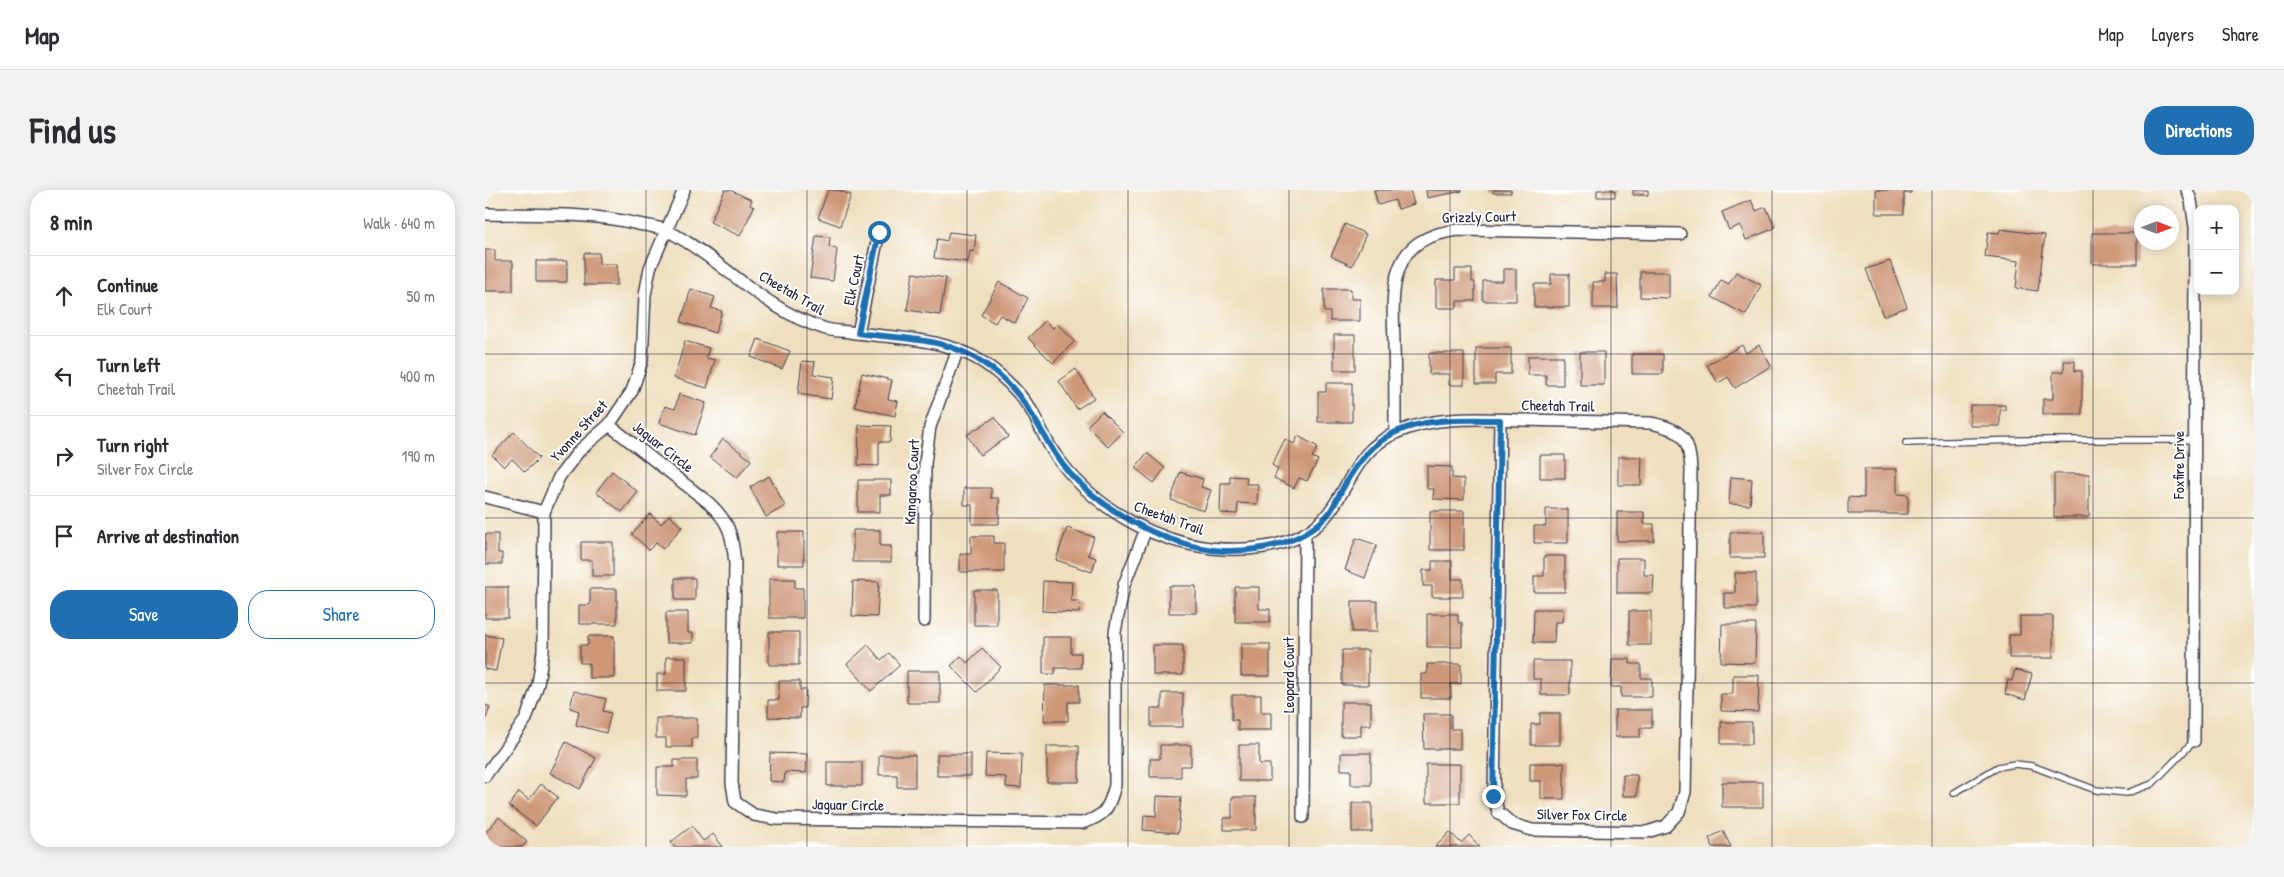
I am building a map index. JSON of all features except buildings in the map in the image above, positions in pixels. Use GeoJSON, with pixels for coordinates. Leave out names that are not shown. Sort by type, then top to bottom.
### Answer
{"type":"FeatureCollection","features":[{"type":"Feature","properties":{"kind":"street","name":"Yvonne Street"},"geometry":{"type":"LineString","coordinates":[[485,776],[526,719],[538,684],[543,652],[544,512],[559,477],[579,452],[609,425],[632,391],[642,361],[645,295],[650,268],[684,190]]}},
{"type":"Feature","properties":{"kind":"street","name":"Foxfire Drive"},"geometry":{"type":"LineString","coordinates":[[2187,190],[2191,200],[2195,227],[2194,742]]}},
{"type":"Feature","properties":{"kind":"street","name":"Cheetah Trail"},"geometry":{"type":"LineString","coordinates":[[485,214],[582,215],[617,219],[667,230],[700,250],[761,297],[823,328],[885,337],[917,338],[958,349],[985,364],[1011,385],[1030,409],[1057,457],[1087,490],[1119,515],[1146,529],[1185,543],[1223,551],[1253,549],[1281,544],[1305,533],[1320,523],[1331,510],[1358,462],[1377,444],[1395,432],[1421,424],[1446,420],[1650,423],[1669,427],[1683,437]]}},
{"type":"Feature","properties":{"kind":"street","name":"Grizzly Court"},"geometry":{"type":"LineString","coordinates":[[1395,432],[1394,301],[1396,278],[1403,259],[1416,244],[1435,233],[1458,230],[1680,234]]}},
{"type":"Feature","properties":{"kind":"street","name":"Elk Court"},"geometry":{"type":"LineString","coordinates":[[858,333],[879,232]]}},
{"type":"Feature","properties":{"kind":"street","name":"Kangaroo Court"},"geometry":{"type":"LineString","coordinates":[[924,621],[925,464],[930,427],[958,349]]}},
{"type":"Feature","properties":{"kind":"street","name":"Silver Fox Circle"},"geometry":{"type":"LineString","coordinates":[[1500,420],[1493,796],[1499,812],[1512,824],[1532,830],[1647,832],[1666,826],[1679,812],[1685,792],[1691,470],[1690,452],[1683,437]]}},
{"type":"Feature","properties":{"kind":"street","name":"Jaguar Circle"},"geometry":{"type":"LineString","coordinates":[[609,425],[709,503],[724,517],[732,537],[735,563],[732,783],[735,802],[754,815],[776,819],[1082,823],[1099,818],[1110,804],[1115,785],[1115,632],[1124,585],[1146,529]]}},
{"type":"Feature","properties":{"kind":"street"},"geometry":{"type":"LineString","coordinates":[[485,497],[544,512]]}},
{"type":"Feature","properties":{"kind":"street","name":"Leopard Court"},"geometry":{"type":"LineString","coordinates":[[1303,816],[1305,533]]}},
{"type":"Feature","properties":{"kind":"lane"},"geometry":{"type":"LineString","coordinates":[[1906,443],[2025,440],[2195,440]]}},
{"type":"Feature","properties":{"kind":"lane"},"geometry":{"type":"LineString","coordinates":[[1954,793],[1997,768],[2015,764],[2032,766],[2107,792],[2136,792],[2152,784],[2194,742]]}},
{"type":"Feature","properties":{"kind":"route"},"geometry":{"type":"LineString","coordinates":[[879,232],[858,333],[885,337],[917,338],[937,342],[958,349],[985,364],[1011,385],[1030,409],[1057,457],[1087,490],[1119,515],[1146,529],[1185,543],[1223,551],[1253,549],[1281,544],[1305,533],[1320,523],[1331,510],[1358,462],[1377,444],[1395,432],[1421,424],[1446,420],[1500,420],[1493,796]]}}]}
